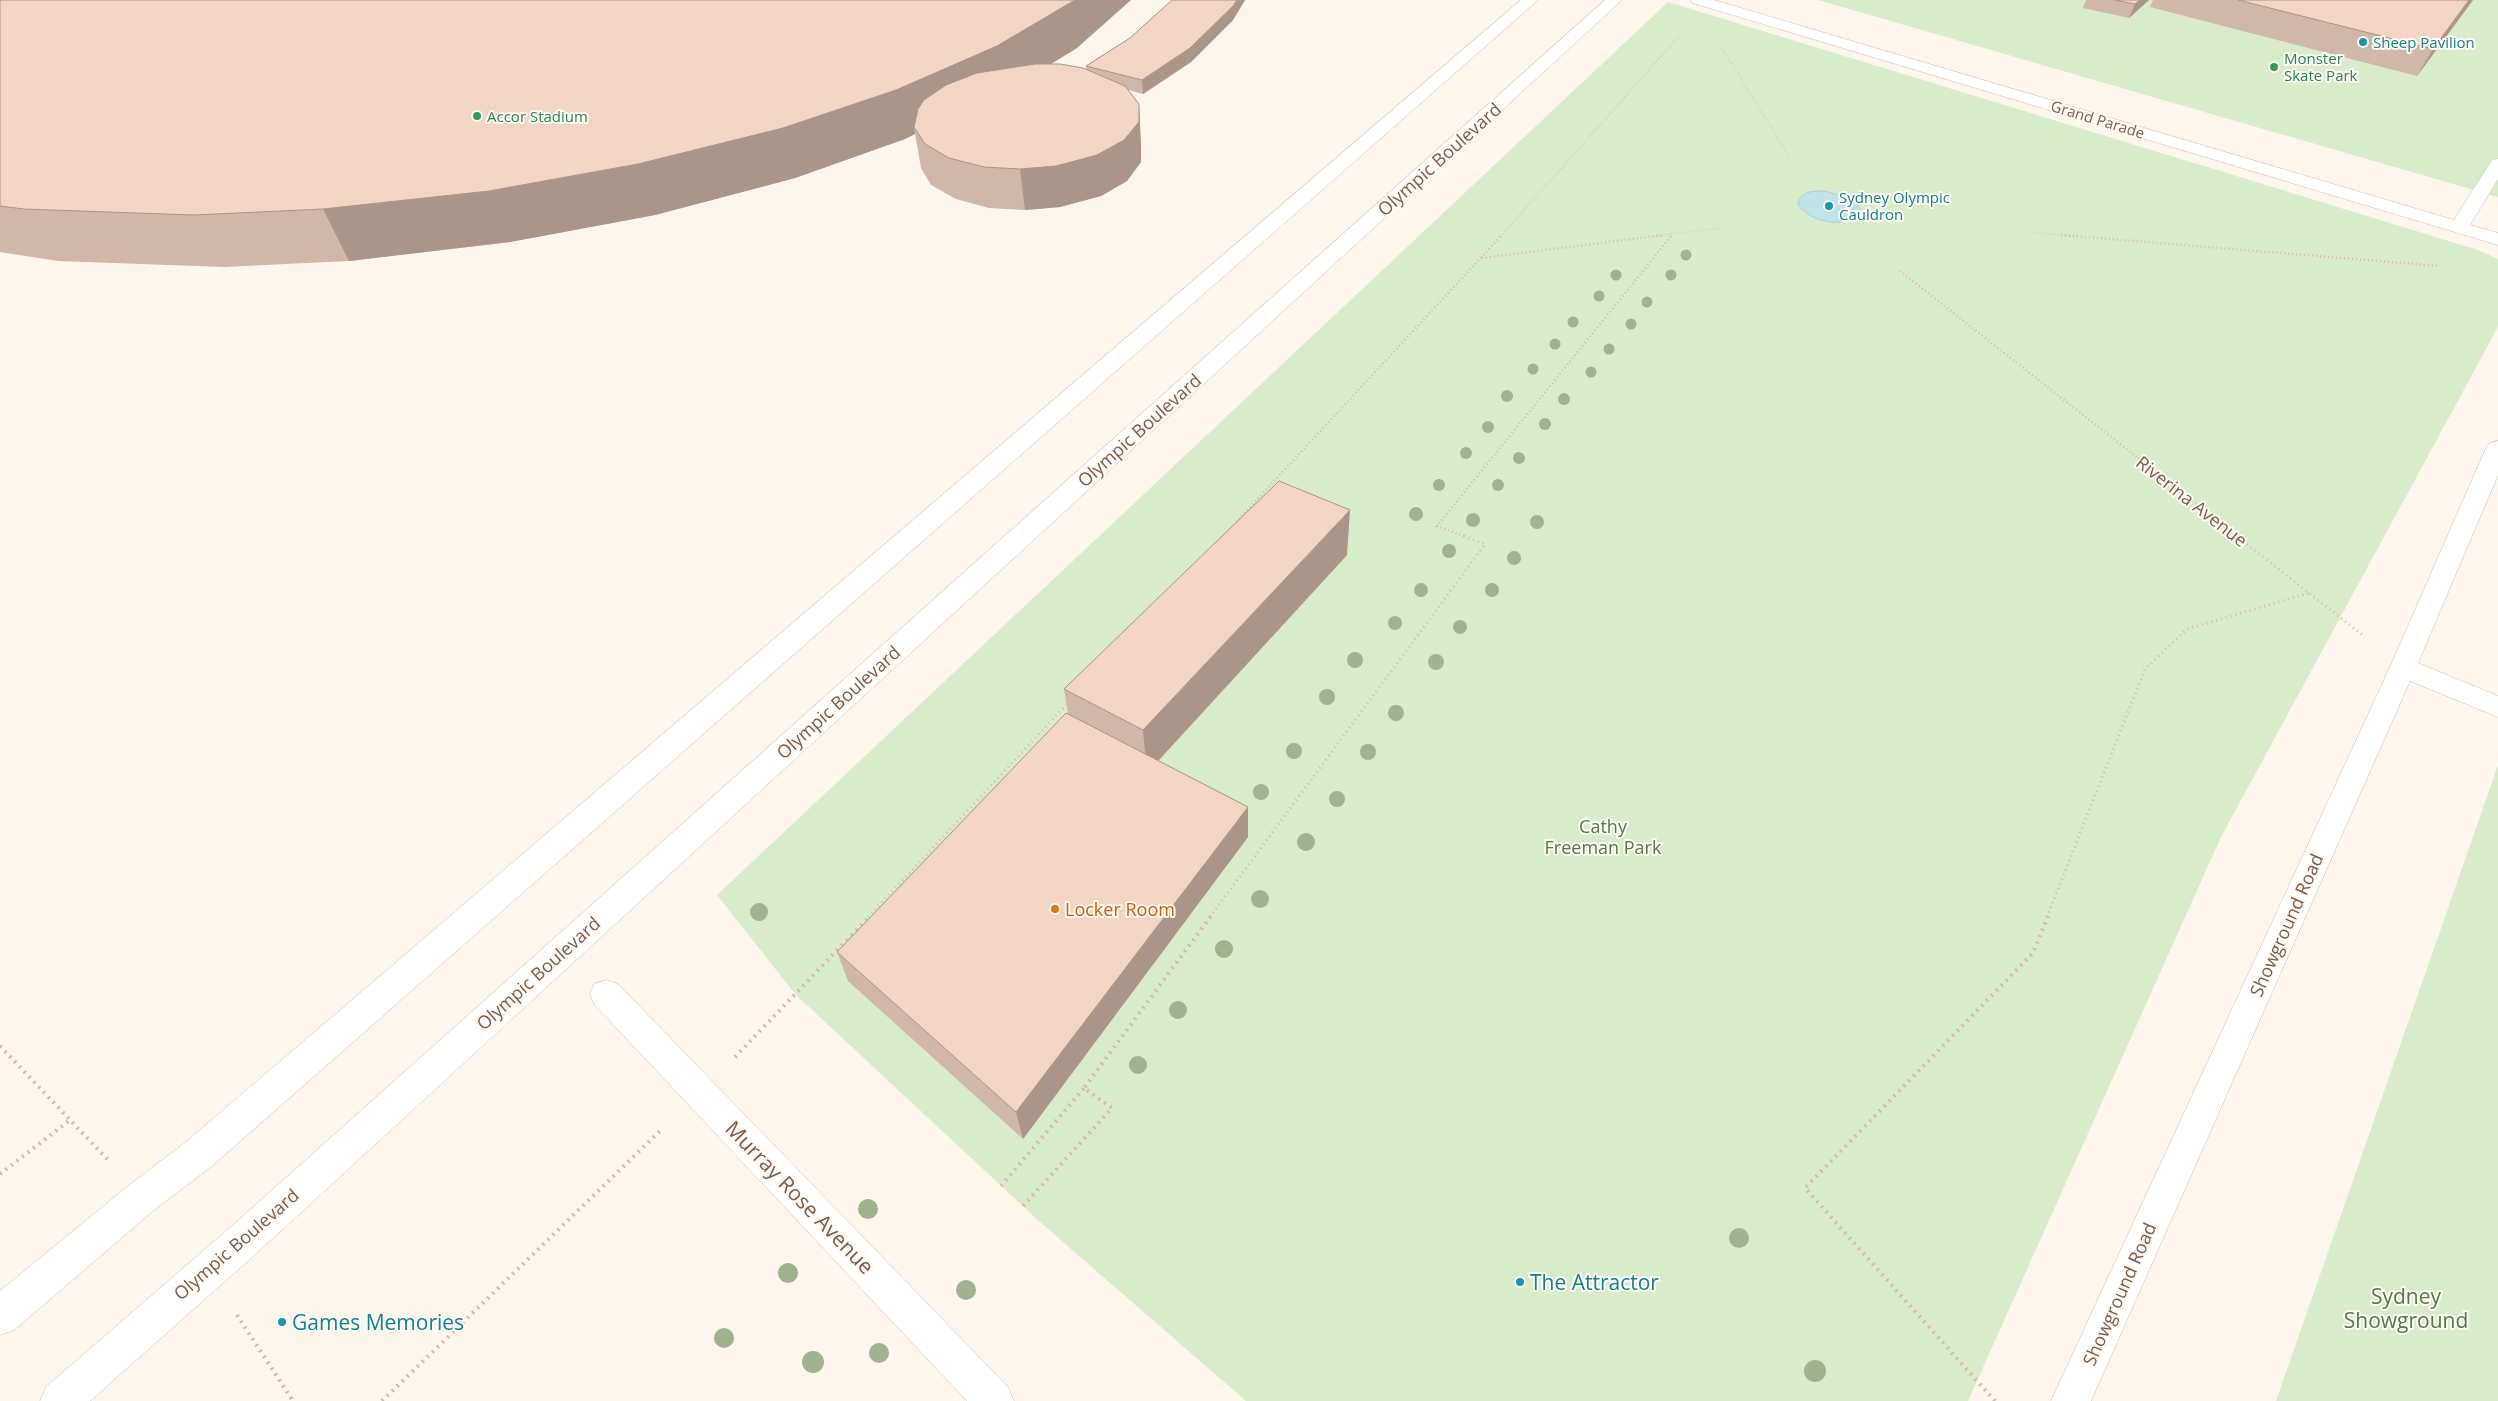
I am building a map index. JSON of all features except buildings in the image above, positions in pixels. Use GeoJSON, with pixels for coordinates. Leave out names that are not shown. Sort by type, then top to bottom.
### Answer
{"type":"FeatureCollection","features":[{"type":"Feature","properties":{"kind":"street"},"geometry":{"type":"LineString","coordinates":[[0,1316],[141,1198],[199,1154],[1530,0]]}},
{"type":"Feature","properties":{"kind":"street","name":"Olympic Boulevard"},"geometry":{"type":"LineString","coordinates":[[60,1401],[268,1218],[1614,0]]}},
{"type":"Feature","properties":{"kind":"street","name":"Grand Parade"},"geometry":{"type":"LineString","coordinates":[[1704,2],[2498,238]]}},
{"type":"Feature","properties":{"kind":"street"},"geometry":{"type":"LineString","coordinates":[[2459,227],[2498,164]]}},
{"type":"Feature","properties":{"kind":"street","name":"Showground Road"},"geometry":{"type":"LineString","coordinates":[[2071,1401],[2403,667],[2498,448]]}},
{"type":"Feature","properties":{"kind":"street"},"geometry":{"type":"LineString","coordinates":[[2403,667],[2498,707]]}},
{"type":"Feature","properties":{"kind":"street","name":"Murray Rose Avenue"},"geometry":{"type":"LineString","coordinates":[[606,994],[994,1401]]}},
{"type":"Feature","properties":{"kind":"path"},"geometry":{"type":"LineString","coordinates":[[1704,2],[1710,29],[1790,158]]}},
{"type":"Feature","properties":{"kind":"path"},"geometry":{"type":"LineString","coordinates":[[1231,528],[1482,258],[1704,2]]}},
{"type":"Feature","properties":{"kind":"path"},"geometry":{"type":"LineString","coordinates":[[1482,258],[1720,228]]}},
{"type":"Feature","properties":{"kind":"path"},"geometry":{"type":"LineString","coordinates":[[2034,233],[2447,266]]}},
{"type":"Feature","properties":{"kind":"path"},"geometry":{"type":"LineString","coordinates":[[1001,1186],[1084,1088],[1485,544],[1438,526],[1673,234]]}},
{"type":"Feature","properties":{"kind":"path","name":"Riverina Avenue"},"geometry":{"type":"LineString","coordinates":[[1900,271],[2403,667]]}},
{"type":"Feature","properties":{"kind":"path"},"geometry":{"type":"LineString","coordinates":[[1995,1401],[1805,1188],[2033,953],[2145,669],[2187,629],[2309,593]]}},
{"type":"Feature","properties":{"kind":"path"},"geometry":{"type":"LineString","coordinates":[[382,1401],[700,1093],[796,995],[1074,696]]}},
{"type":"Feature","properties":{"kind":"path"},"geometry":{"type":"LineString","coordinates":[[0,1046],[97,1147]]}},
{"type":"Feature","properties":{"kind":"path"},"geometry":{"type":"LineString","coordinates":[[1023,1206],[1112,1108],[1084,1088]]}},
{"type":"Feature","properties":{"kind":"path"},"geometry":{"type":"LineString","coordinates":[[0,1174],[70,1120]]}},
{"type":"Feature","properties":{"kind":"path"},"geometry":{"type":"LineString","coordinates":[[239,1318],[293,1401]]}},
{"type":"Feature","properties":{"kind":"green space"},"geometry":{"type":"Polygon","coordinates":[[[1818,0],[2498,0],[2498,197],[1818,0]]]}},
{"type":"Feature","properties":{"kind":"green space","name":"Cathy Freeman Park"},"geometry":{"type":"Polygon","coordinates":[[[1668,2],[2478,250],[2498,259],[2498,327],[2221,837],[1968,1401],[1246,1401],[1040,1222],[796,995],[717,895],[1668,2]]]}},
{"type":"Feature","properties":{"kind":"green space","name":"Sydney Showground"},"geometry":{"type":"Polygon","coordinates":[[[2498,765],[2498,1401],[2276,1401],[2498,765]]]}},
{"type":"Feature","properties":{"kind":"water","name":"Sydney Olympic Cauldron"},"geometry":{"type":"Polygon","coordinates":[[[1824,191],[1851,198],[1861,209],[1860,214],[1853,219],[1845,221],[1827,221],[1810,215],[1798,204],[1801,196],[1804,194],[1824,191]]]}},
{"type":"Feature","properties":{"kind":"place","name":"Sheep Pavilion"},"geometry":{"type":"Point","coordinates":[2363,42]}},
{"type":"Feature","properties":{"kind":"place","name":"Monster Skate Park"},"geometry":{"type":"Point","coordinates":[2274,67]}},
{"type":"Feature","properties":{"kind":"place","name":"Accor Stadium"},"geometry":{"type":"Point","coordinates":[477,116]}},
{"type":"Feature","properties":{"kind":"place","name":"Sydney Olympic Cauldron"},"geometry":{"type":"Point","coordinates":[1829,206]}},
{"type":"Feature","properties":{"kind":"place","name":"Locker Room"},"geometry":{"type":"Point","coordinates":[1055,909]}},
{"type":"Feature","properties":{"kind":"place","name":"The Attractor"},"geometry":{"type":"Point","coordinates":[1520,1282]}},
{"type":"Feature","properties":{"kind":"place","name":"Games Memories"},"geometry":{"type":"Point","coordinates":[282,1322]}}]}
